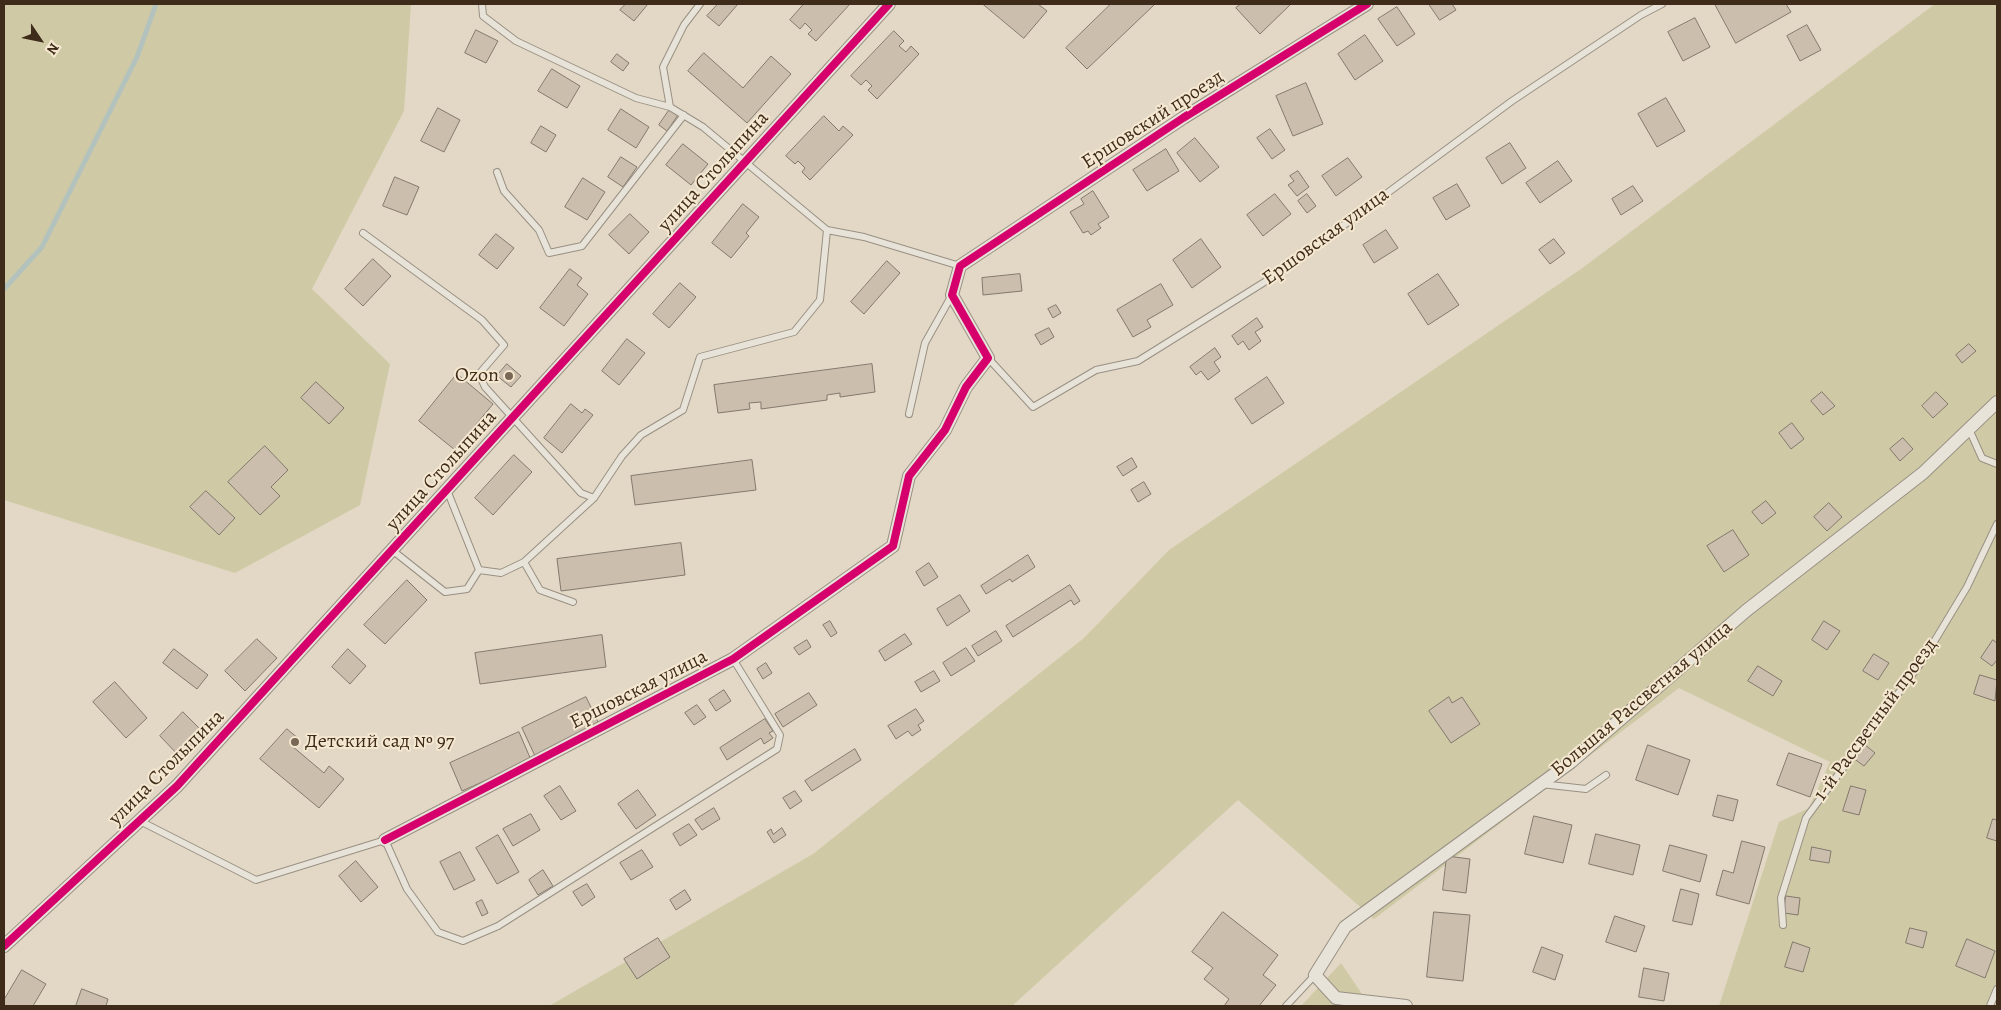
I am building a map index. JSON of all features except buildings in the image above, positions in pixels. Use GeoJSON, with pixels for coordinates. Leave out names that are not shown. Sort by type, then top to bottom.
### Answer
{"type":"FeatureCollection","features":[{"type":"Feature","properties":{"kind":"street","name":"улица Столыпина"},"geometry":{"type":"LineString","coordinates":[[4,946],[177,786],[889,4]]}},
{"type":"Feature","properties":{"kind":"street","name":"Ершовский проезд"},"geometry":{"type":"LineString","coordinates":[[960,266],[1183,118],[1367,4]]}},
{"type":"Feature","properties":{"kind":"street"},"geometry":{"type":"LineString","coordinates":[[960,266],[952,295],[988,358]]}},
{"type":"Feature","properties":{"kind":"street","name":"Ершовская улица"},"geometry":{"type":"LineString","coordinates":[[385,840],[733,660],[893,546],[909,476],[945,430],[966,387],[988,358]]}},
{"type":"Feature","properties":{"kind":"street","name":"Большая Рассветная улица"},"geometry":{"type":"LineString","coordinates":[[1315,975],[1345,928],[1571,762],[1747,610],[1923,473],[1997,402]]}},
{"type":"Feature","properties":{"kind":"street"},"geometry":{"type":"LineString","coordinates":[[1315,975],[1336,998],[1406,1006]]}},
{"type":"Feature","properties":{"kind":"lane"},"geometry":{"type":"LineString","coordinates":[[482,4],[484,16],[516,42],[636,98],[670,107],[703,126],[827,230],[864,237],[960,266]]}},
{"type":"Feature","properties":{"kind":"lane"},"geometry":{"type":"LineString","coordinates":[[670,107],[663,67],[684,26],[700,4]]}},
{"type":"Feature","properties":{"kind":"lane","name":"Ершовская улица"},"geometry":{"type":"LineString","coordinates":[[988,358],[1033,407],[1096,370],[1138,361],[1279,273],[1512,101],[1641,15],[1662,4]]}},
{"type":"Feature","properties":{"kind":"lane"},"geometry":{"type":"LineString","coordinates":[[497,172],[504,191],[539,230],[549,253],[582,246],[684,115]]}},
{"type":"Feature","properties":{"kind":"lane"},"geometry":{"type":"LineString","coordinates":[[479,570],[502,573],[524,562],[594,498],[622,456],[641,435],[683,410],[700,357],[794,332],[820,300],[827,230]]}},
{"type":"Feature","properties":{"kind":"lane"},"geometry":{"type":"LineString","coordinates":[[363,233],[482,320],[504,345],[479,374],[485,387],[513,417],[535,445],[581,493],[594,498]]}},
{"type":"Feature","properties":{"kind":"lane"},"geometry":{"type":"LineString","coordinates":[[909,414],[925,344],[952,295]]}},
{"type":"Feature","properties":{"kind":"lane"},"geometry":{"type":"LineString","coordinates":[[1969,429],[1982,458],[1997,464]]}},
{"type":"Feature","properties":{"kind":"lane"},"geometry":{"type":"LineString","coordinates":[[447,490],[479,570]]}},
{"type":"Feature","properties":{"kind":"lane","name":"1-й Рассветный проезд"},"geometry":{"type":"LineString","coordinates":[[1783,925],[1781,898],[1806,818],[1923,660],[1967,587],[1997,524]]}},
{"type":"Feature","properties":{"kind":"lane"},"geometry":{"type":"LineString","coordinates":[[392,550],[445,592],[467,590],[479,570]]}},
{"type":"Feature","properties":{"kind":"lane"},"geometry":{"type":"LineString","coordinates":[[524,562],[540,590],[573,602]]}},
{"type":"Feature","properties":{"kind":"lane"},"geometry":{"type":"LineString","coordinates":[[140,820],[256,880],[385,840],[408,889],[438,932],[463,941],[498,926],[777,749],[780,735],[733,660]]}},
{"type":"Feature","properties":{"kind":"lane"},"geometry":{"type":"LineString","coordinates":[[1540,784],[1586,789],[1606,775]]}},
{"type":"Feature","properties":{"kind":"lane"},"geometry":{"type":"LineString","coordinates":[[1286,1006],[1315,975]]}},
{"type":"Feature","properties":{"kind":"lane"},"geometry":{"type":"LineString","coordinates":[[1990,1006],[1997,989]]}},
{"type":"Feature","properties":{"kind":"shaded area"},"geometry":{"type":"Polygon","coordinates":[[[4,4],[411,4],[404,111],[312,289],[390,364],[360,505],[235,573],[4,500],[4,4]]]}},
{"type":"Feature","properties":{"kind":"shaded area"},"geometry":{"type":"Polygon","coordinates":[[[1935,4],[1997,4],[1997,1006],[1719,1006],[1779,822],[1809,808],[1830,762],[1679,688],[1374,919],[1238,800],[1012,1006],[549,1006],[813,854],[1084,638],[1169,550],[1581,269],[1935,4]]]}},
{"type":"Feature","properties":{"kind":"shaded area"},"geometry":{"type":"Polygon","coordinates":[[[1341,963],[1362,994],[1359,1006],[1301,1006],[1341,963]]]}},
{"type":"Feature","properties":{"kind":"waterway"},"geometry":{"type":"LineString","coordinates":[[4,289],[42,247],[137,57],[156,4]]}},
{"type":"Feature","properties":{"kind":"cycle path"},"geometry":{"type":"LineString","coordinates":[[4,946],[177,786],[889,4]]}},
{"type":"Feature","properties":{"kind":"cycle path"},"geometry":{"type":"LineString","coordinates":[[385,840],[733,659],[893,546],[909,476],[945,430],[966,387],[988,358],[952,295],[960,266],[1183,118],[1367,4]]}},
{"type":"Feature","properties":{"kind":"place","name":"Ozon"},"geometry":{"type":"Point","coordinates":[509,376]}},
{"type":"Feature","properties":{"kind":"place","name":"Детский сад № 97"},"geometry":{"type":"Point","coordinates":[295,742]}}]}
